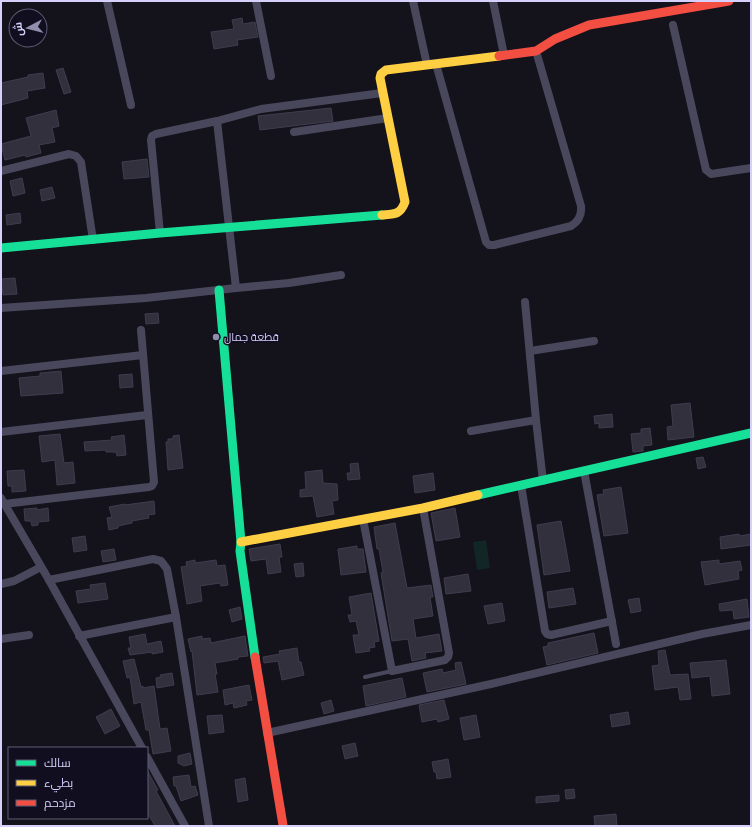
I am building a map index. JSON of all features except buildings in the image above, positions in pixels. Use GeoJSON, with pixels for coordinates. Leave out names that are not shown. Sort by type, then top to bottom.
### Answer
{"type":"FeatureCollection","features":[{"type":"Feature","properties":{"kind":"street"},"geometry":{"type":"LineString","coordinates":[[107,1],[131,105]]}},
{"type":"Feature","properties":{"kind":"street"},"geometry":{"type":"LineString","coordinates":[[256,1],[271,76]]}},
{"type":"Feature","properties":{"kind":"street"},"geometry":{"type":"LineString","coordinates":[[413,1],[426,65]]}},
{"type":"Feature","properties":{"kind":"street"},"geometry":{"type":"LineString","coordinates":[[493,1],[504,55]]}},
{"type":"Feature","properties":{"kind":"street"},"geometry":{"type":"LineString","coordinates":[[1,248],[160,233],[396,214],[402,210],[405,202],[382,93],[380,78],[381,74],[386,70],[536,51],[548,42],[567,32],[589,25],[729,1]]}},
{"type":"Feature","properties":{"kind":"street"},"geometry":{"type":"LineString","coordinates":[[672,25],[706,170],[711,174],[751,168]]}},
{"type":"Feature","properties":{"kind":"street"},"geometry":{"type":"LineString","coordinates":[[436,64],[486,242],[489,245],[494,245],[571,226],[577,222],[581,213],[581,206],[536,51]]}},
{"type":"Feature","properties":{"kind":"street"},"geometry":{"type":"LineString","coordinates":[[160,233],[151,140],[152,136],[261,109],[382,93]]}},
{"type":"Feature","properties":{"kind":"street"},"geometry":{"type":"LineString","coordinates":[[294,132],[388,118]]}},
{"type":"Feature","properties":{"kind":"street"},"geometry":{"type":"LineString","coordinates":[[217,121],[236,288]]}},
{"type":"Feature","properties":{"kind":"street"},"geometry":{"type":"LineString","coordinates":[[1,171],[69,154],[76,156],[81,162],[93,240]]}},
{"type":"Feature","properties":{"kind":"street"},"geometry":{"type":"LineString","coordinates":[[1,308],[146,298],[289,283],[341,275]]}},
{"type":"Feature","properties":{"kind":"street"},"geometry":{"type":"LineString","coordinates":[[219,290],[241,542],[240,551],[242,572],[283,825]]}},
{"type":"Feature","properties":{"kind":"street"},"geometry":{"type":"LineString","coordinates":[[525,302],[536,420],[544,481]]}},
{"type":"Feature","properties":{"kind":"street"},"geometry":{"type":"LineString","coordinates":[[141,330],[147,415],[154,482],[152,486],[2,501],[49,580],[141,747]]}},
{"type":"Feature","properties":{"kind":"street"},"geometry":{"type":"LineString","coordinates":[[530,351],[594,341]]}},
{"type":"Feature","properties":{"kind":"street"},"geometry":{"type":"LineString","coordinates":[[1,370],[143,355]]}},
{"type":"Feature","properties":{"kind":"street"},"geometry":{"type":"LineString","coordinates":[[1,432],[147,415]]}},
{"type":"Feature","properties":{"kind":"street"},"geometry":{"type":"LineString","coordinates":[[471,431],[536,420]]}},
{"type":"Feature","properties":{"kind":"street"},"geometry":{"type":"LineString","coordinates":[[241,542],[422,508],[751,433]]}},
{"type":"Feature","properties":{"kind":"street"},"geometry":{"type":"LineString","coordinates":[[584,471],[616,644]]}},
{"type":"Feature","properties":{"kind":"street"},"geometry":{"type":"LineString","coordinates":[[522,485],[545,631],[547,634],[551,635],[612,620]]}},
{"type":"Feature","properties":{"kind":"street"},"geometry":{"type":"LineString","coordinates":[[363,519],[392,671],[445,660],[449,653],[422,508]]}},
{"type":"Feature","properties":{"kind":"street"},"geometry":{"type":"LineString","coordinates":[[49,580],[153,559],[161,561],[167,569],[209,826]]}},
{"type":"Feature","properties":{"kind":"street"},"geometry":{"type":"LineString","coordinates":[[1,584],[14,581],[41,567]]}},
{"type":"Feature","properties":{"kind":"street"},"geometry":{"type":"LineString","coordinates":[[79,636],[176,617]]}},
{"type":"Feature","properties":{"kind":"street"},"geometry":{"type":"LineString","coordinates":[[267,733],[491,684],[702,634],[751,626]]}},
{"type":"Feature","properties":{"kind":"street"},"geometry":{"type":"LineString","coordinates":[[1,639],[29,635]]}},
{"type":"Feature","properties":{"kind":"street"},"geometry":{"type":"LineString","coordinates":[[148,759],[185,826]]}},
{"type":"Feature","properties":{"kind":"lane"},"geometry":{"type":"LineString","coordinates":[[365,677],[392,671]]}},
{"type":"Feature","properties":{"kind":"green space"},"geometry":{"type":"Polygon","coordinates":[[[486,540],[490,568],[477,570],[473,542],[486,540]]]}},
{"type":"Feature","properties":{"kind":"traffic: fast"},"geometry":{"type":"LineString","coordinates":[[1,248],[160,233],[382,215]]}},
{"type":"Feature","properties":{"kind":"traffic: fast"},"geometry":{"type":"LineString","coordinates":[[219,290],[241,542],[240,551],[255,657]]}},
{"type":"Feature","properties":{"kind":"traffic: fast"},"geometry":{"type":"LineString","coordinates":[[478,495],[751,433]]}},
{"type":"Feature","properties":{"kind":"traffic: slow"},"geometry":{"type":"LineString","coordinates":[[382,215],[399,212],[405,202],[380,78],[381,74],[386,70],[499,56]]}},
{"type":"Feature","properties":{"kind":"traffic: slow"},"geometry":{"type":"LineString","coordinates":[[241,542],[423,508],[478,495]]}},
{"type":"Feature","properties":{"kind":"traffic: jam"},"geometry":{"type":"LineString","coordinates":[[499,56],[536,51],[555,39],[589,25],[729,1]]}},
{"type":"Feature","properties":{"kind":"traffic: jam"},"geometry":{"type":"LineString","coordinates":[[255,657],[283,825]]}},
{"type":"Feature","properties":{"kind":"place","name":"قطعة جمال"},"geometry":{"type":"Point","coordinates":[216,337]}}]}
